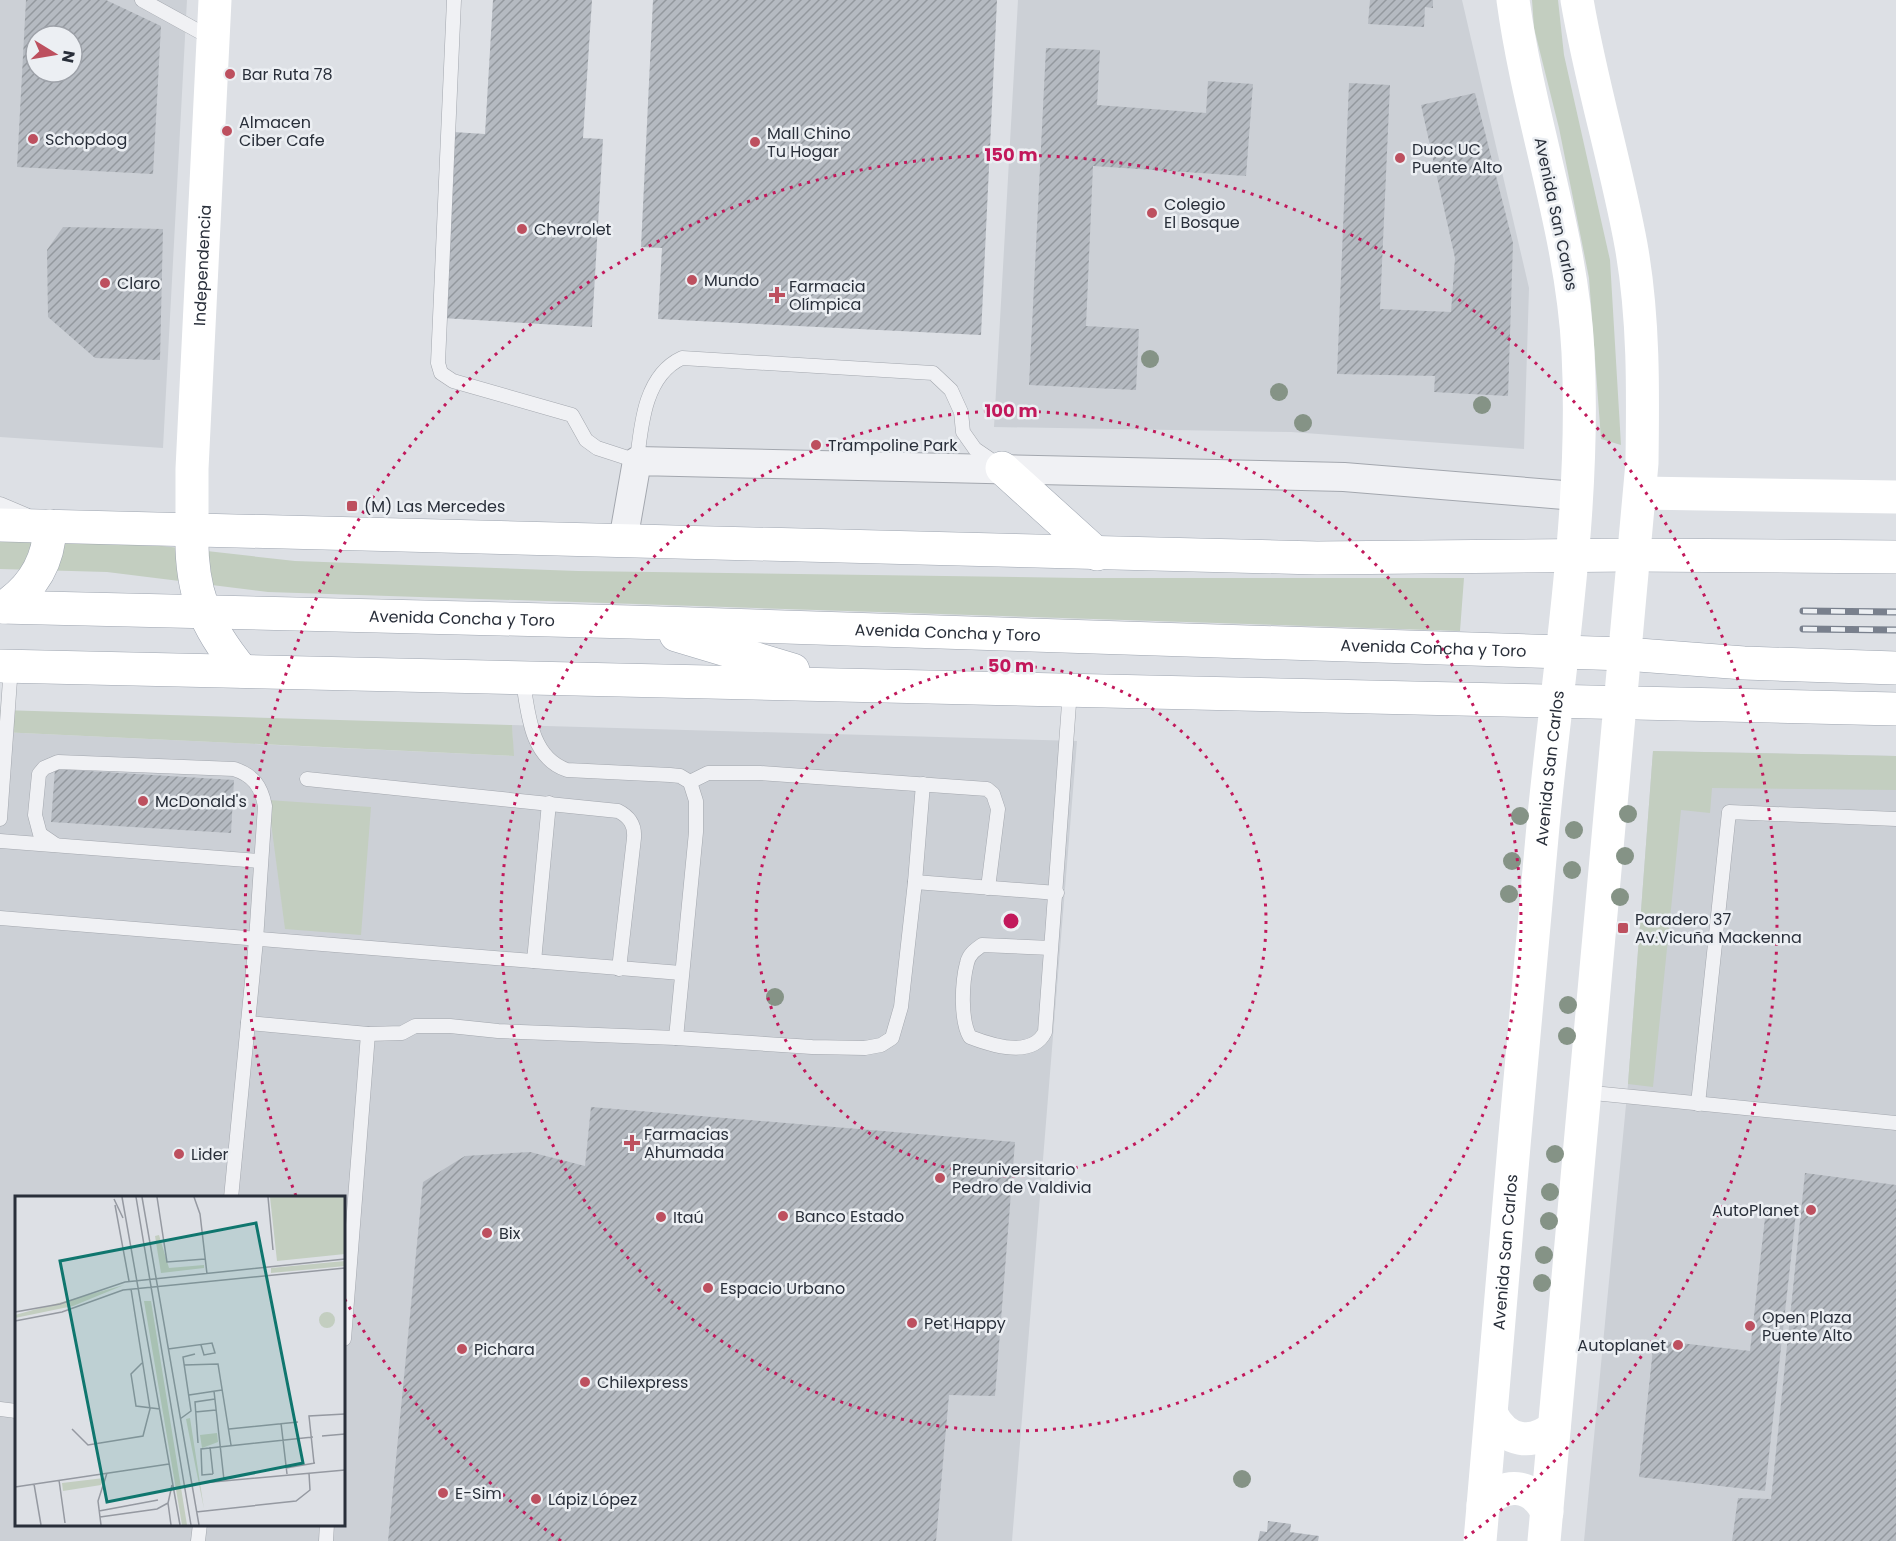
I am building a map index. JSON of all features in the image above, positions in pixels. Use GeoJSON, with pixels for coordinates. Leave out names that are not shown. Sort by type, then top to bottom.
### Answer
{"type":"FeatureCollection","features":[{"type":"Feature","properties":{"kind":"main road","name":"Independencia"},"geometry":{"type":"LineString","coordinates":[[215,0],[192,480],[191,558],[202,612],[224,648],[242,671]]}},
{"type":"Feature","properties":{"kind":"main road","name":"Avenida San Carlos"},"geometry":{"type":"LineString","coordinates":[[1480,1541],[1521,1046],[1571,556],[1580,395],[1574,304],[1566,245],[1520,53],[1513,0]]}},
{"type":"Feature","properties":{"kind":"main road"},"geometry":{"type":"LineString","coordinates":[[1546,1526],[1583,1092],[1625,654],[1632,555],[1640,493],[1643,418],[1638,292],[1631,244],[1586,54],[1577,0]]}},
{"type":"Feature","properties":{"kind":"main road"},"geometry":{"type":"LineString","coordinates":[[1002,468],[1097,554]]}},
{"type":"Feature","properties":{"kind":"main road"},"geometry":{"type":"LineString","coordinates":[[1640,493],[1896,497]]}},
{"type":"Feature","properties":{"kind":"main road"},"geometry":{"type":"LineString","coordinates":[[0,525],[1340,559],[1632,555],[1896,557]]}},
{"type":"Feature","properties":{"kind":"main road"},"geometry":{"type":"LineString","coordinates":[[2,607],[29,587],[40,570],[50,541],[50,526]]}},
{"type":"Feature","properties":{"kind":"main road","name":"Avenida Concha y Toro"},"geometry":{"type":"LineString","coordinates":[[2,607],[631,622],[1625,654],[1744,663],[1896,669]]}},
{"type":"Feature","properties":{"kind":"main road"},"geometry":{"type":"LineString","coordinates":[[631,622],[835,682]]}},
{"type":"Feature","properties":{"kind":"main road"},"geometry":{"type":"LineString","coordinates":[[6,666],[835,682],[1070,690],[1896,709]]}},
{"type":"Feature","properties":{"kind":"main road"},"geometry":{"type":"LineString","coordinates":[[1492,1415],[1498,1427],[1518,1439],[1531,1440],[1544,1436],[1554,1426]]}},
{"type":"Feature","properties":{"kind":"main road"},"geometry":{"type":"LineString","coordinates":[[1483,1505],[1500,1490],[1512,1487],[1534,1494],[1542,1501],[1546,1526]]}},
{"type":"Feature","properties":{"kind":"street"},"geometry":{"type":"LineString","coordinates":[[623,541],[637,460],[1344,477],[1576,496]]}},
{"type":"Feature","properties":{"kind":"lane"},"geometry":{"type":"LineString","coordinates":[[142,0],[213,39]]}},
{"type":"Feature","properties":{"kind":"lane"},"geometry":{"type":"LineString","coordinates":[[454,0],[438,363],[441,373],[453,381],[572,415],[586,440],[597,448],[637,460],[650,392],[656,378],[668,365],[681,358],[933,373],[951,390],[961,412],[963,432],[975,450],[1002,468]]}},
{"type":"Feature","properties":{"kind":"lane"},"geometry":{"type":"LineString","coordinates":[[0,504],[50,526]]}},
{"type":"Feature","properties":{"kind":"lane"},"geometry":{"type":"LineString","coordinates":[[0,819],[6,666]]}},
{"type":"Feature","properties":{"kind":"lane"},"geometry":{"type":"LineString","coordinates":[[521,675],[531,730],[545,756],[555,766],[567,770],[680,776],[690,782],[696,801],[696,832],[676,1038]]}},
{"type":"Feature","properties":{"kind":"lane"},"geometry":{"type":"LineString","coordinates":[[1051,948],[982,945],[973,951],[967,962],[962,1017],[970,1037],[1018,1048],[1030,1048],[1040,1043],[1045,1032],[1057,893],[1070,690]]}},
{"type":"Feature","properties":{"kind":"lane"},"geometry":{"type":"LineString","coordinates":[[56,845],[40,834],[35,815],[39,774],[51,764],[58,762],[234,769],[251,777],[263,794],[265,806],[256,940],[231,1196]]}},
{"type":"Feature","properties":{"kind":"lane"},"geometry":{"type":"LineString","coordinates":[[690,782],[708,773],[760,773],[979,788],[993,794],[998,809],[987,888]]}},
{"type":"Feature","properties":{"kind":"lane"},"geometry":{"type":"LineString","coordinates":[[307,779],[549,803],[618,811],[627,815],[632,822],[634,838],[619,969]]}},
{"type":"Feature","properties":{"kind":"lane"},"geometry":{"type":"LineString","coordinates":[[248,1023],[368,1034],[402,1033],[415,1026],[450,1026],[498,1031],[676,1038],[812,1047],[865,1048],[881,1045],[892,1038],[897,1026],[915,882],[923,783]]}},
{"type":"Feature","properties":{"kind":"lane"},"geometry":{"type":"LineString","coordinates":[[534,961],[549,803]]}},
{"type":"Feature","properties":{"kind":"lane"},"geometry":{"type":"LineString","coordinates":[[1698,1104],[1729,812],[1896,819]]}},
{"type":"Feature","properties":{"kind":"lane"},"geometry":{"type":"LineString","coordinates":[[0,841],[260,861]]}},
{"type":"Feature","properties":{"kind":"lane"},"geometry":{"type":"LineString","coordinates":[[915,882],[1057,893]]}},
{"type":"Feature","properties":{"kind":"lane"},"geometry":{"type":"LineString","coordinates":[[0,918],[681,973]]}},
{"type":"Feature","properties":{"kind":"lane"},"geometry":{"type":"LineString","coordinates":[[345,1326],[368,1034]]}},
{"type":"Feature","properties":{"kind":"lane"},"geometry":{"type":"LineString","coordinates":[[1583,1092],[1896,1123]]}},
{"type":"Feature","properties":{"kind":"lane"},"geometry":{"type":"LineString","coordinates":[[0,1409],[15,1411]]}},
{"type":"Feature","properties":{"kind":"lane"},"geometry":{"type":"LineString","coordinates":[[198,1541],[200,1526]]}},
{"type":"Feature","properties":{"kind":"lane"},"geometry":{"type":"LineString","coordinates":[[326,1541],[327,1526]]}},
{"type":"Feature","properties":{"kind":"shaded area"},"geometry":{"type":"Polygon","coordinates":[[[0,0],[187,0],[163,448],[0,437],[0,0]]]}},
{"type":"Feature","properties":{"kind":"shaded area"},"geometry":{"type":"Polygon","coordinates":[[[1018,0],[1462,0],[1529,288],[1524,449],[1291,432],[994,427],[1018,0]]]}},
{"type":"Feature","properties":{"kind":"shaded area"},"geometry":{"type":"Polygon","coordinates":[[[512,725],[1077,741],[1012,1541],[0,1541],[0,732],[513,756],[512,725]]]}},
{"type":"Feature","properties":{"kind":"shaded area","name":"Open Plaza Puente Alto"},"geometry":{"type":"Polygon","coordinates":[[[1653,751],[1896,756],[1896,1541],[1584,1541],[1628,1084],[1653,751]]]}},
{"type":"Feature","properties":{"kind":"green space"},"geometry":{"type":"Polygon","coordinates":[[[1532,0],[1558,0],[1564,55],[1610,260],[1621,445],[1601,439],[1589,278],[1559,128],[1534,28],[1532,0]]]}},
{"type":"Feature","properties":{"kind":"green space"},"geometry":{"type":"Polygon","coordinates":[[[0,540],[162,546],[295,561],[578,571],[1081,578],[1464,578],[1460,631],[268,592],[107,572],[0,569],[0,540]]]}},
{"type":"Feature","properties":{"kind":"green space"},"geometry":{"type":"Polygon","coordinates":[[[0,710],[512,725],[514,756],[0,732],[0,710]]]}},
{"type":"Feature","properties":{"kind":"green space"},"geometry":{"type":"Polygon","coordinates":[[[1653,751],[1896,756],[1896,790],[1712,788],[1710,813],[1681,810],[1653,1087],[1628,1084],[1653,751]]]}},
{"type":"Feature","properties":{"kind":"green space"},"geometry":{"type":"Polygon","coordinates":[[[268,800],[371,807],[361,935],[285,929],[268,800]]]}},
{"type":"Feature","properties":{"kind":"building"},"geometry":{"type":"Polygon","coordinates":[[[26,0],[106,0],[161,26],[153,174],[17,167],[24,37],[24,84],[84,84],[84,24],[25,24],[26,0]]]}},
{"type":"Feature","properties":{"kind":"building","name":"Chevrolet"},"geometry":{"type":"Polygon","coordinates":[[[493,0],[592,0],[583,138],[603,139],[592,327],[442,318],[453,132],[485,134],[493,0]]]}},
{"type":"Feature","properties":{"kind":"building"},"geometry":{"type":"Polygon","coordinates":[[[653,0],[997,0],[981,335],[658,319],[662,248],[641,247],[653,0]]]}},
{"type":"Feature","properties":{"kind":"building"},"geometry":{"type":"Polygon","coordinates":[[[1370,0],[1433,0],[1433,8],[1425,7],[1424,27],[1368,24],[1370,0]]]}},
{"type":"Feature","properties":{"kind":"building"},"geometry":{"type":"Polygon","coordinates":[[[1046,48],[1100,50],[1097,105],[1206,113],[1208,81],[1253,84],[1246,176],[1093,166],[1086,326],[1139,329],[1136,390],[1029,385],[1046,48]]]}},
{"type":"Feature","properties":{"kind":"building"},"geometry":{"type":"Polygon","coordinates":[[[1349,83],[1390,85],[1380,309],[1451,312],[1455,258],[1421,105],[1475,93],[1513,243],[1508,396],[1434,392],[1435,376],[1337,374],[1349,83]]]}},
{"type":"Feature","properties":{"kind":"building","name":"Claro"},"geometry":{"type":"Polygon","coordinates":[[[63,227],[163,229],[160,360],[95,358],[48,317],[47,250],[63,227]]]}},
{"type":"Feature","properties":{"kind":"building","name":"McDonald's"},"geometry":{"type":"Polygon","coordinates":[[[55,769],[234,780],[231,833],[51,822],[55,769]]]}},
{"type":"Feature","properties":{"kind":"building","name":"Espacio Urbano"},"geometry":{"type":"Polygon","coordinates":[[[591,1107],[1015,1142],[995,1396],[949,1395],[936,1541],[388,1541],[423,1182],[465,1156],[530,1152],[585,1166],[591,1107]]]}},
{"type":"Feature","properties":{"kind":"building"},"geometry":{"type":"Polygon","coordinates":[[[1805,1173],[1896,1185],[1896,1541],[1732,1541],[1738,1498],[1771,1499],[1805,1173]]]}},
{"type":"Feature","properties":{"kind":"building","name":"Autoplanet"},"geometry":{"type":"Polygon","coordinates":[[[1766,1209],[1796,1213],[1765,1491],[1639,1477],[1654,1340],[1750,1351],[1766,1209]]]}},
{"type":"Feature","properties":{"kind":"building"},"geometry":{"type":"Polygon","coordinates":[[[1268,1521],[1291,1524],[1290,1532],[1319,1536],[1318,1541],[1258,1541],[1260,1531],[1267,1532],[1268,1521]]]}},
{"type":"Feature","properties":{"kind":"railway"},"geometry":{"type":"LineString","coordinates":[[1803,611],[1896,612]]}},
{"type":"Feature","properties":{"kind":"railway"},"geometry":{"type":"LineString","coordinates":[[1803,629],[1896,630]]}},
{"type":"Feature","properties":{"kind":"place","name":"Bar Ruta 78"},"geometry":{"type":"Point","coordinates":[230,74]}},
{"type":"Feature","properties":{"kind":"place","name":"Almacen Ciber Cafe"},"geometry":{"type":"Point","coordinates":[227,131]}},
{"type":"Feature","properties":{"kind":"place","name":"Schopdog"},"geometry":{"type":"Point","coordinates":[33,139]}},
{"type":"Feature","properties":{"kind":"place","name":"Mall Chino Tu Hogar"},"geometry":{"type":"Point","coordinates":[755,142]}},
{"type":"Feature","properties":{"kind":"place","name":"Duoc UC Puente Alto"},"geometry":{"type":"Point","coordinates":[1400,158]}},
{"type":"Feature","properties":{"kind":"place","name":"Colegio El Bosque"},"geometry":{"type":"Point","coordinates":[1152,213]}},
{"type":"Feature","properties":{"kind":"place","name":"Chevrolet"},"geometry":{"type":"Point","coordinates":[522,229]}},
{"type":"Feature","properties":{"kind":"place","name":"Mundo"},"geometry":{"type":"Point","coordinates":[692,280]}},
{"type":"Feature","properties":{"kind":"place","name":"Claro"},"geometry":{"type":"Point","coordinates":[105,283]}},
{"type":"Feature","properties":{"kind":"place","name":"Farmacia Olímpica"},"geometry":{"type":"Point","coordinates":[777,295]}},
{"type":"Feature","properties":{"kind":"place","name":"Trampoline Park"},"geometry":{"type":"Point","coordinates":[816,445]}},
{"type":"Feature","properties":{"kind":"place","name":"(M) Las Mercedes"},"geometry":{"type":"Point","coordinates":[352,506]}},
{"type":"Feature","properties":{"kind":"place","name":"McDonald's"},"geometry":{"type":"Point","coordinates":[143,801]}},
{"type":"Feature","properties":{"kind":"place","name":"Paradero 37 Av.Vicuña Mackenna"},"geometry":{"type":"Point","coordinates":[1623,928]}},
{"type":"Feature","properties":{"kind":"place","name":"Farmacias Ahumada"},"geometry":{"type":"Point","coordinates":[632,1143]}},
{"type":"Feature","properties":{"kind":"place","name":"Lider"},"geometry":{"type":"Point","coordinates":[179,1154]}},
{"type":"Feature","properties":{"kind":"place","name":"Preuniversitario Pedro de Valdivia"},"geometry":{"type":"Point","coordinates":[940,1178]}},
{"type":"Feature","properties":{"kind":"place","name":"AutoPlanet"},"geometry":{"type":"Point","coordinates":[1811,1210]}},
{"type":"Feature","properties":{"kind":"place","name":"Banco Estado"},"geometry":{"type":"Point","coordinates":[783,1216]}},
{"type":"Feature","properties":{"kind":"place","name":"Itaú"},"geometry":{"type":"Point","coordinates":[661,1217]}},
{"type":"Feature","properties":{"kind":"place","name":"Bix"},"geometry":{"type":"Point","coordinates":[487,1233]}},
{"type":"Feature","properties":{"kind":"place","name":"Espacio Urbano"},"geometry":{"type":"Point","coordinates":[708,1288]}},
{"type":"Feature","properties":{"kind":"place","name":"Pet Happy"},"geometry":{"type":"Point","coordinates":[912,1323]}},
{"type":"Feature","properties":{"kind":"place","name":"Open Plaza Puente Alto"},"geometry":{"type":"Point","coordinates":[1750,1326]}},
{"type":"Feature","properties":{"kind":"place","name":"Autoplanet"},"geometry":{"type":"Point","coordinates":[1678,1345]}},
{"type":"Feature","properties":{"kind":"place","name":"Pichara"},"geometry":{"type":"Point","coordinates":[462,1349]}},
{"type":"Feature","properties":{"kind":"place","name":"Chilexpress"},"geometry":{"type":"Point","coordinates":[585,1382]}},
{"type":"Feature","properties":{"kind":"place","name":"E-Sim"},"geometry":{"type":"Point","coordinates":[443,1493]}},
{"type":"Feature","properties":{"kind":"place","name":"Lápiz López"},"geometry":{"type":"Point","coordinates":[536,1499]}}]}
